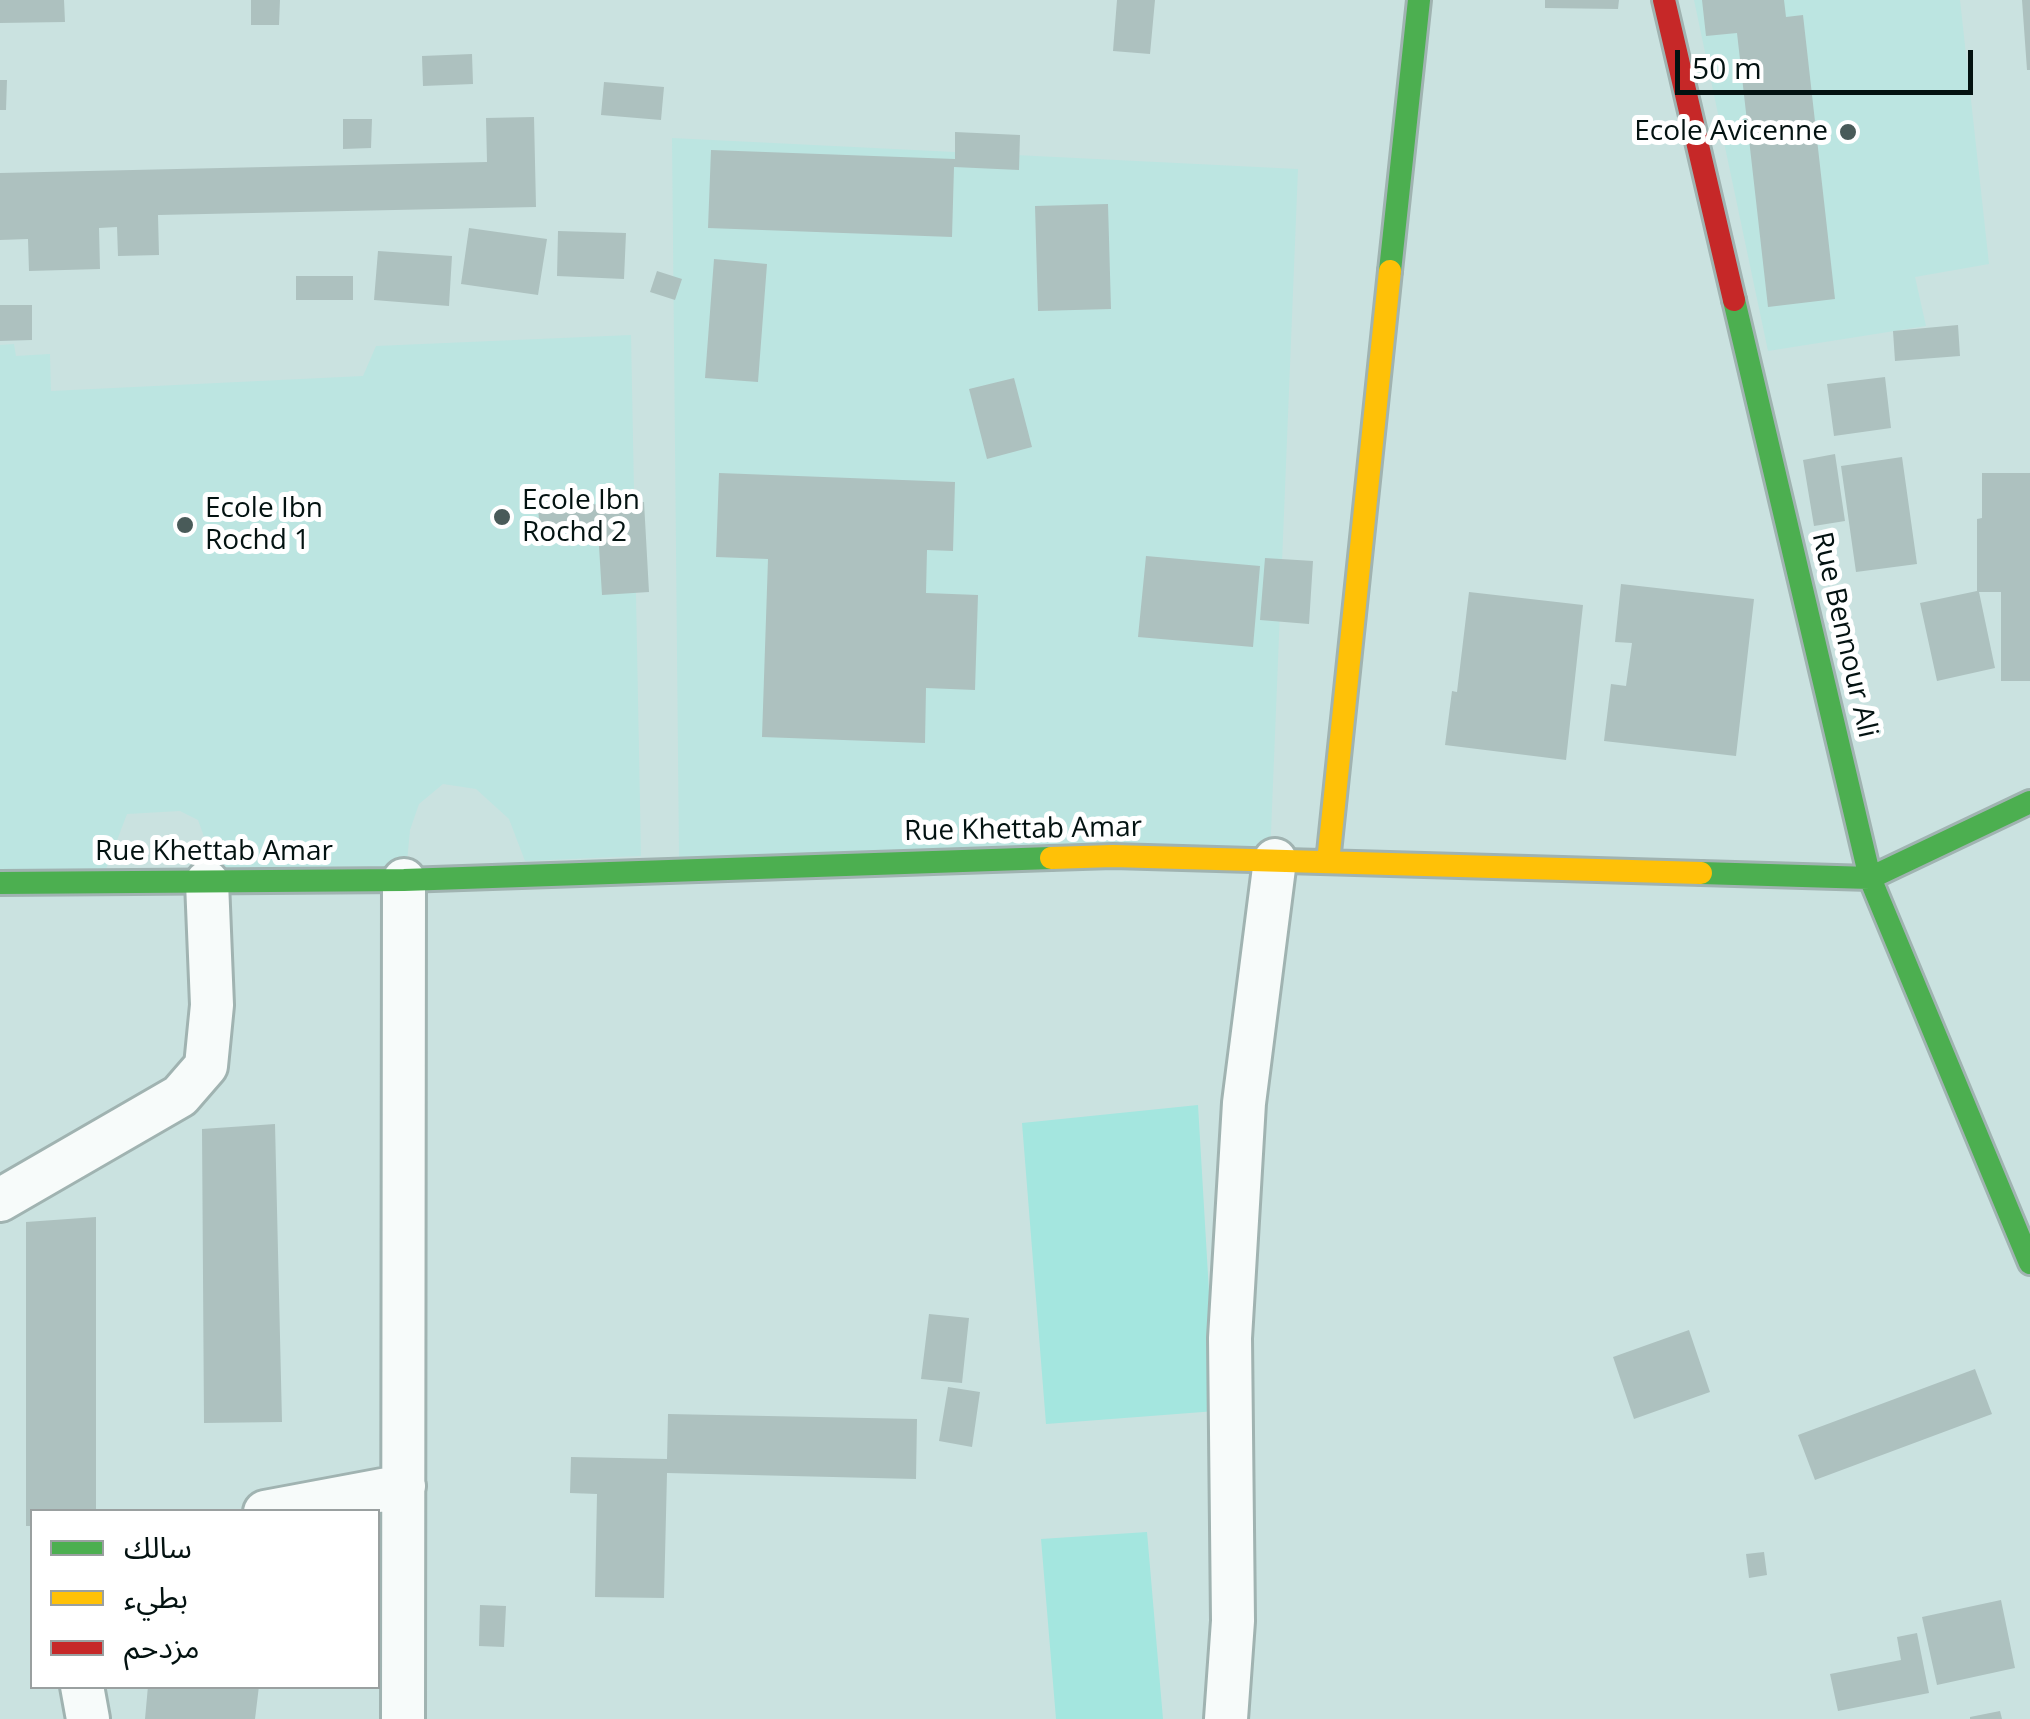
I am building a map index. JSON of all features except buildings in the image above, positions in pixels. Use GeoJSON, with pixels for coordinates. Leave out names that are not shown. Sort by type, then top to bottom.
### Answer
{"type":"FeatureCollection","features":[{"type":"Feature","properties":{"kind":"street"},"geometry":{"type":"LineString","coordinates":[[1328,862],[1418,0]]}},
{"type":"Feature","properties":{"kind":"street","name":"Rue Bennour Ali"},"geometry":{"type":"LineString","coordinates":[[1664,0],[1870,878],[2030,1263]]}},
{"type":"Feature","properties":{"kind":"street","name":"Rue Khettab Amar"},"geometry":{"type":"LineString","coordinates":[[0,884],[404,880],[1113,856],[1870,878],[2030,802]]}},
{"type":"Feature","properties":{"kind":"street"},"geometry":{"type":"LineString","coordinates":[[1226,1719],[1233,1620],[1231,1318],[1244,1103],[1275,860]]}},
{"type":"Feature","properties":{"kind":"street"},"geometry":{"type":"LineString","coordinates":[[403,1719],[404,880]]}},
{"type":"Feature","properties":{"kind":"street"},"geometry":{"type":"LineString","coordinates":[[0,1200],[180,1096],[206,1066],[212,1005],[208,882]]}},
{"type":"Feature","properties":{"kind":"street"},"geometry":{"type":"LineString","coordinates":[[281,1509],[404,1486]]}},
{"type":"Feature","properties":{"kind":"street"},"geometry":{"type":"LineString","coordinates":[[83,1689],[88,1719]]}},
{"type":"Feature","properties":{"kind":"shaded area","name":"Ecole Avicenne"},"geometry":{"type":"Polygon","coordinates":[[[1694,0],[1960,0],[1989,264],[1915,277],[1926,326],[1768,351],[1694,0]]]}},
{"type":"Feature","properties":{"kind":"shaded area"},"geometry":{"type":"Polygon","coordinates":[[[672,138],[1298,169],[1270,857],[679,858],[672,138]]]}},
{"type":"Feature","properties":{"kind":"shaded area"},"geometry":{"type":"Polygon","coordinates":[[[631,335],[641,856],[525,861],[509,819],[476,789],[443,784],[419,804],[410,830],[406,872],[209,875],[207,845],[198,820],[180,811],[127,814],[103,877],[0,878],[0,345],[14,344],[16,356],[50,354],[51,391],[363,376],[376,346],[631,335]]]}},
{"type":"Feature","properties":{"kind":"shaded area"},"geometry":{"type":"Polygon","coordinates":[[[1198,1105],[1216,1411],[1046,1424],[1022,1123],[1198,1105]]]}},
{"type":"Feature","properties":{"kind":"shaded area"},"geometry":{"type":"Polygon","coordinates":[[[1147,1532],[1163,1719],[1056,1719],[1041,1539],[1147,1532]]]}},
{"type":"Feature","properties":{"kind":"traffic: fast"},"geometry":{"type":"LineString","coordinates":[[1390,271],[1419,0]]}},
{"type":"Feature","properties":{"kind":"traffic: fast"},"geometry":{"type":"LineString","coordinates":[[1734,300],[1870,878],[2030,1263]]}},
{"type":"Feature","properties":{"kind":"traffic: fast"},"geometry":{"type":"LineString","coordinates":[[1701,873],[1870,878],[2030,802]]}},
{"type":"Feature","properties":{"kind":"traffic: fast"},"geometry":{"type":"LineString","coordinates":[[0,883],[404,880],[1051,858]]}},
{"type":"Feature","properties":{"kind":"traffic: slow"},"geometry":{"type":"LineString","coordinates":[[1328,862],[1390,271]]}},
{"type":"Feature","properties":{"kind":"traffic: slow"},"geometry":{"type":"LineString","coordinates":[[1051,858],[1113,856],[1701,873]]}},
{"type":"Feature","properties":{"kind":"traffic: jam"},"geometry":{"type":"LineString","coordinates":[[1664,0],[1734,300]]}},
{"type":"Feature","properties":{"kind":"place","name":"Ecole Avicenne"},"geometry":{"type":"Point","coordinates":[1848,132]}},
{"type":"Feature","properties":{"kind":"place","name":"Ecole Ibn Rochd 2"},"geometry":{"type":"Point","coordinates":[502,517]}},
{"type":"Feature","properties":{"kind":"place","name":"Ecole Ibn Rochd 1"},"geometry":{"type":"Point","coordinates":[185,525]}}]}
